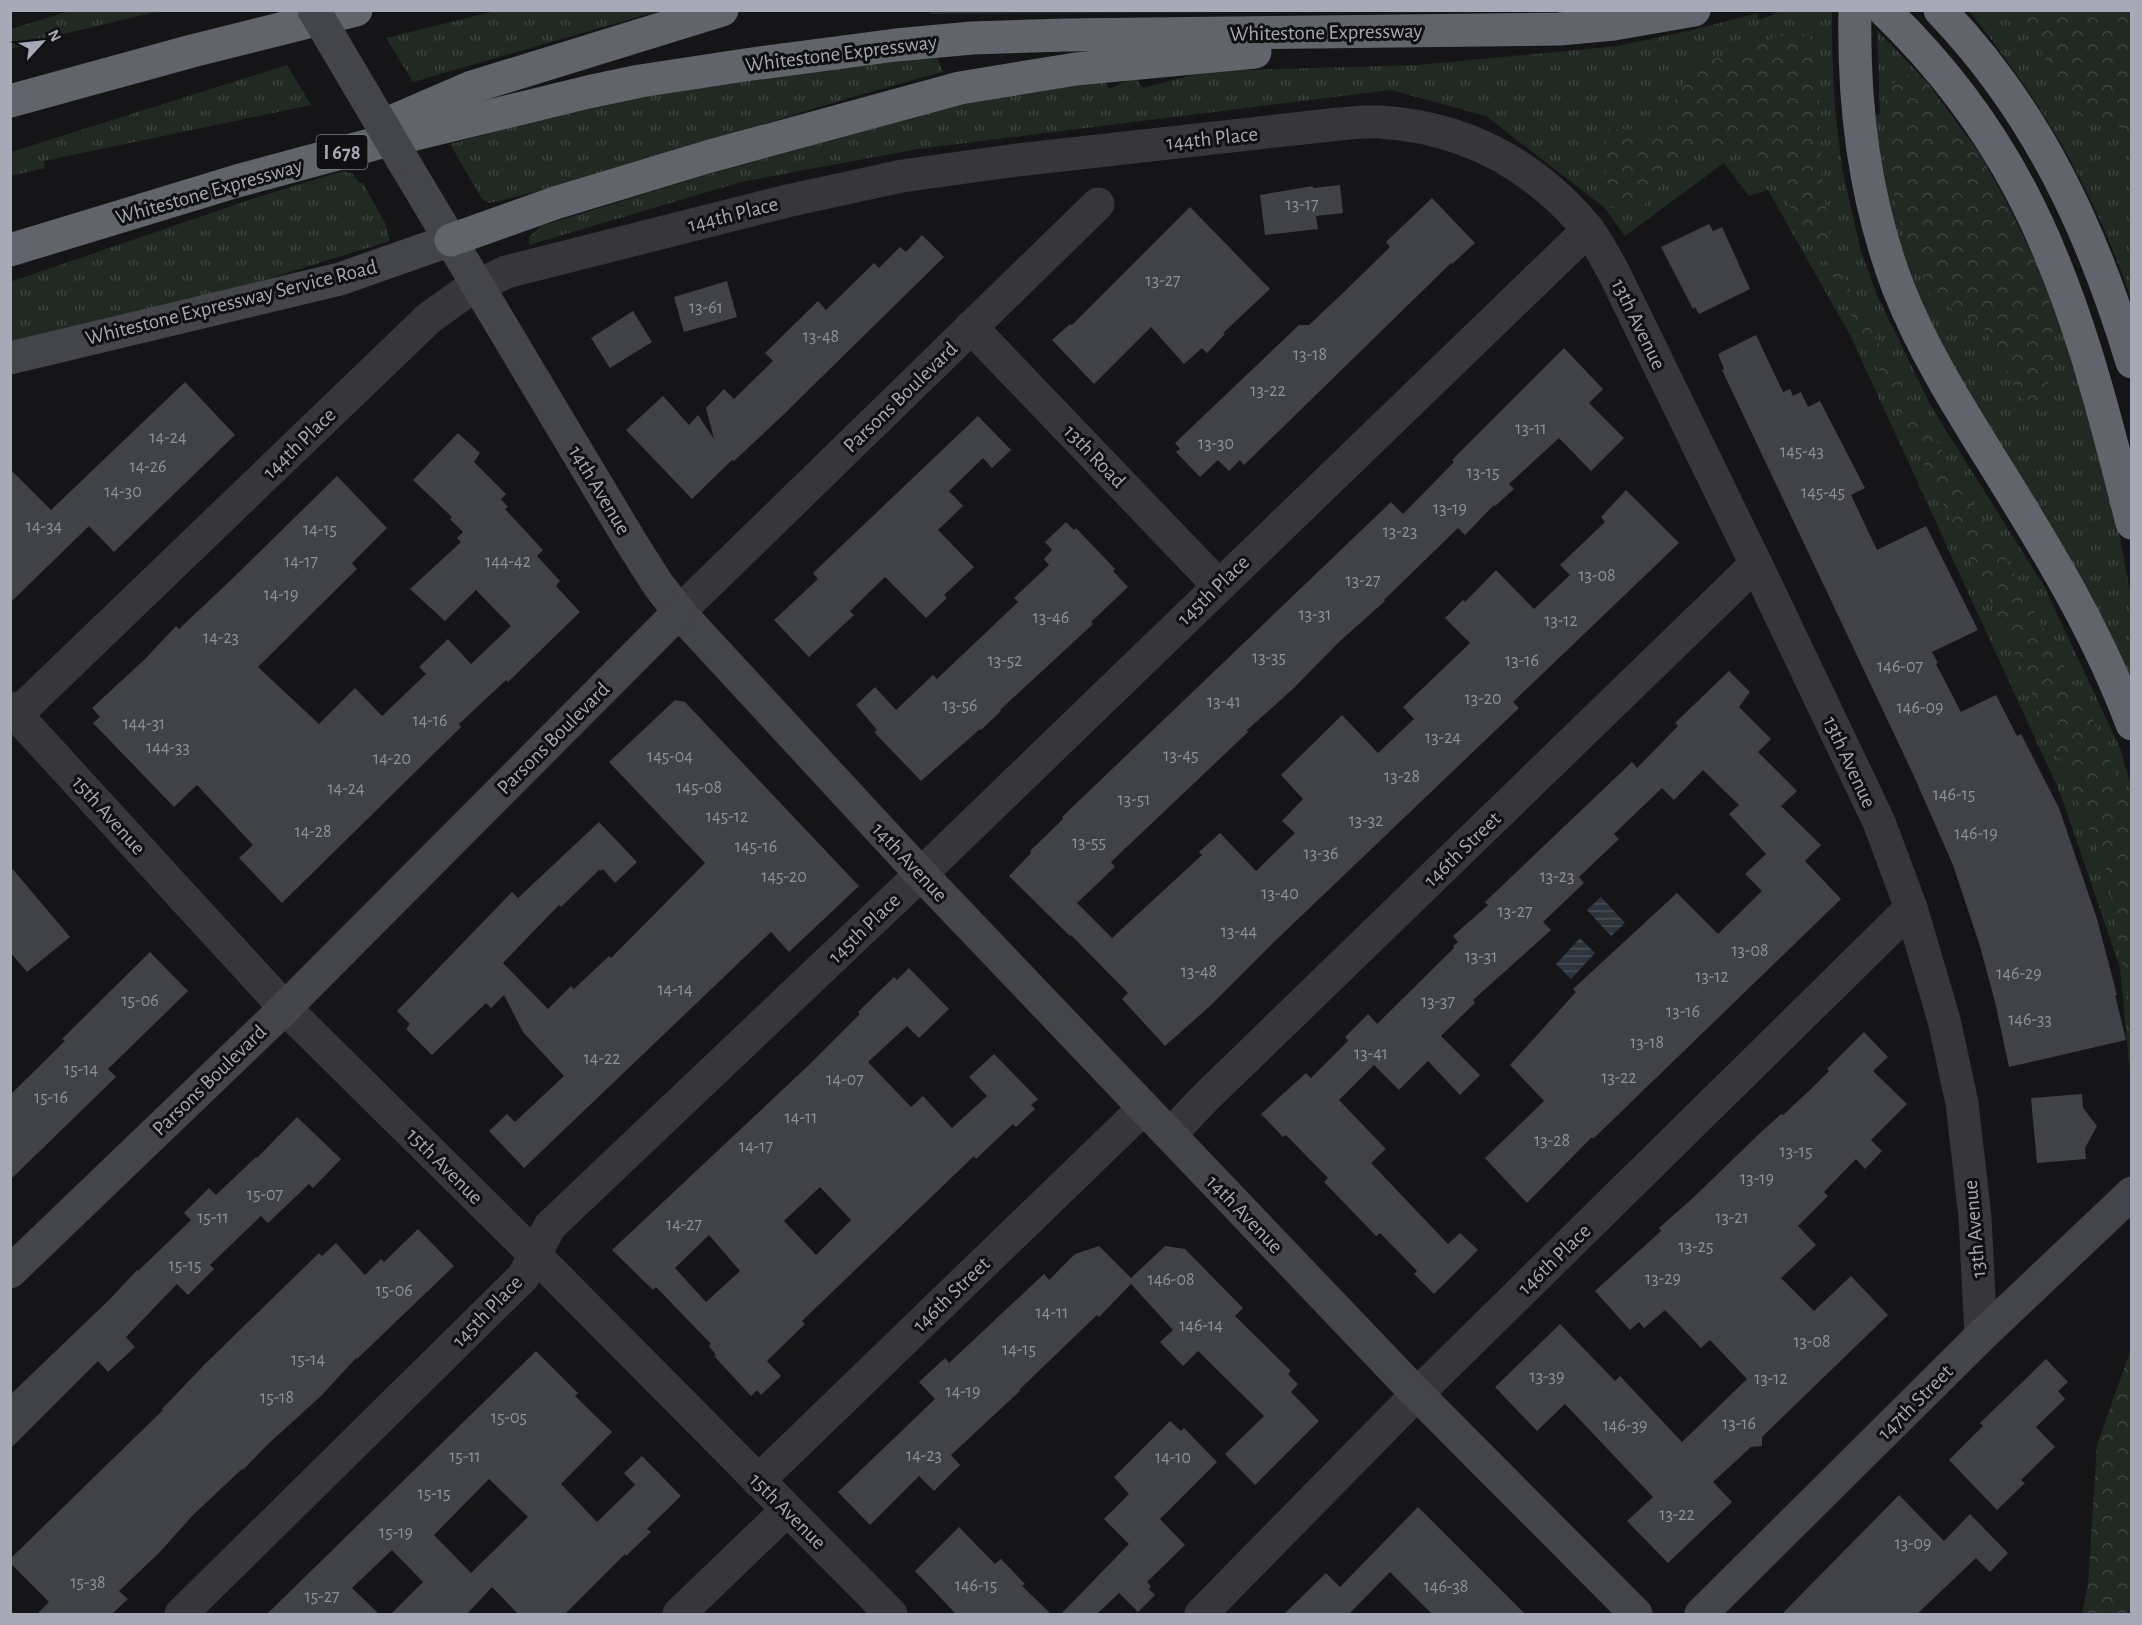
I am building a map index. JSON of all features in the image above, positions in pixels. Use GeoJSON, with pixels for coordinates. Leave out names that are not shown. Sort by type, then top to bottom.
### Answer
{"type":"FeatureCollection","features":[{"type":"Feature","properties":{"kind":"highway"},"geometry":{"type":"LineString","coordinates":[[10,101],[192,51],[356,10]]}},
{"type":"Feature","properties":{"kind":"highway"},"geometry":{"type":"LineString","coordinates":[[289,167],[472,87],[722,10]]}},
{"type":"Feature","properties":{"kind":"highway","name":"Whitestone Expressway"},"geometry":{"type":"LineString","coordinates":[[10,250],[289,167],[437,128],[640,81],[757,63],[896,45],[972,38],[1505,30],[1614,24],[1694,10]]}},
{"type":"Feature","properties":{"kind":"highway"},"geometry":{"type":"LineString","coordinates":[[1884,10],[1921,48],[1962,98],[1999,152],[2029,206],[2048,249],[2080,336],[2132,523]]}},
{"type":"Feature","properties":{"kind":"highway"},"geometry":{"type":"LineString","coordinates":[[1940,10],[1967,40],[2015,102],[2060,178],[2098,261],[2132,362]]}},
{"type":"Feature","properties":{"kind":"highway"},"geometry":{"type":"LineString","coordinates":[[1855,11],[1856,82],[1862,149],[1878,230],[1899,289],[1949,391],[2083,613],[2114,677],[2132,724]]}},
{"type":"Feature","properties":{"kind":"highway"},"geometry":{"type":"LineString","coordinates":[[450,240],[555,203],[707,157],[911,100],[981,84],[1126,63],[1505,30]]}},
{"type":"Feature","properties":{"kind":"main road","name":"14th Avenue"},"geometry":{"type":"LineString","coordinates":[[314,10],[645,564],[679,612],[921,874],[1170,1136],[1417,1394],[1636,1614]]}},
{"type":"Feature","properties":{"kind":"main road","name":"Whitestone Expressway Service Road"},"geometry":{"type":"LineString","coordinates":[[10,358],[340,279],[450,240]]}},
{"type":"Feature","properties":{"kind":"main road","name":"Parsons Boulevard"},"geometry":{"type":"LineString","coordinates":[[10,1272],[285,1008],[679,612]]}},
{"type":"Feature","properties":{"kind":"main road","name":"147th Street"},"geometry":{"type":"LineString","coordinates":[[1701,1614],[1981,1336],[2132,1193]]}},
{"type":"Feature","properties":{"kind":"street","name":"144th Place"},"geometry":{"type":"LineString","coordinates":[[14,711],[429,318],[478,286],[520,268],[806,196],[893,178],[1062,155],[1378,122],[1422,127],[1462,138],[1496,153],[1534,177],[1588,230]]}},
{"type":"Feature","properties":{"kind":"street","name":"Parsons Boulevard"},"geometry":{"type":"LineString","coordinates":[[679,612],[1098,204]]}},
{"type":"Feature","properties":{"kind":"street","name":"13th Avenue"},"geometry":{"type":"LineString","coordinates":[[1588,230],[1613,271],[1879,822],[1911,908],[1944,1020],[1962,1104],[1975,1217],[1981,1336]]}},
{"type":"Feature","properties":{"kind":"street","name":"145th Place"},"geometry":{"type":"LineString","coordinates":[[181,1614],[523,1276],[550,1226],[921,874],[1588,230]]}},
{"type":"Feature","properties":{"kind":"street","name":"13th Road"},"geometry":{"type":"LineString","coordinates":[[971,327],[1218,585]]}},
{"type":"Feature","properties":{"kind":"street","name":"146th Street"},"geometry":{"type":"LineString","coordinates":[[1170,1136],[1205,1098],[1756,564]]}},
{"type":"Feature","properties":{"kind":"street","name":"15th Avenue"},"geometry":{"type":"LineString","coordinates":[[14,711],[285,1008],[535,1255],[891,1614]]}},
{"type":"Feature","properties":{"kind":"street","name":"146th Place"},"geometry":{"type":"LineString","coordinates":[[1201,1614],[1417,1394],[1911,908]]}},
{"type":"Feature","properties":{"kind":"street","name":"146th Street"},"geometry":{"type":"LineString","coordinates":[[758,1481],[1144,1108]]}},
{"type":"Feature","properties":{"kind":"street"},"geometry":{"type":"LineString","coordinates":[[679,1614],[787,1510]]}},
{"type":"Feature","properties":{"kind":"green space"},"geometry":{"type":"Polygon","coordinates":[[[930,10],[1370,10],[1370,11],[930,14],[930,10]]]}},
{"type":"Feature","properties":{"kind":"green space"},"geometry":{"type":"Polygon","coordinates":[[[70,11],[160,11],[38,40],[11,49],[11,29],[70,11]]]}},
{"type":"Feature","properties":{"kind":"green space"},"geometry":{"type":"Polygon","coordinates":[[[496,11],[659,11],[413,82],[386,38],[496,11]]]}},
{"type":"Feature","properties":{"kind":"green space"},"geometry":{"type":"Polygon","coordinates":[[[1781,11],[1832,11],[1835,109],[1842,168],[1860,248],[1877,295],[1932,408],[2044,586],[2120,748],[2131,786],[2131,1084],[2120,968],[2061,795],[1850,335],[1768,190],[1749,196],[1724,163],[1625,236],[1605,208],[1486,116],[1391,90],[918,149],[741,182],[529,245],[529,237],[541,226],[703,176],[948,108],[1100,74],[1109,89],[1135,77],[1143,88],[1207,71],[1418,65],[1617,46],[1693,30],[1757,13],[1759,20],[1781,11]]]}},
{"type":"Feature","properties":{"kind":"green space"},"geometry":{"type":"Polygon","coordinates":[[[1969,11],[2131,11],[2131,299],[2100,220],[2063,148],[2020,79],[1969,11]]]}},
{"type":"Feature","properties":{"kind":"green space"},"geometry":{"type":"Polygon","coordinates":[[[2005,11],[2131,11],[2132,98],[2127,128],[2085,124],[2034,39],[2005,11]]]}},
{"type":"Feature","properties":{"kind":"green space"},"geometry":{"type":"Polygon","coordinates":[[[1877,30],[1926,81],[1980,154],[2048,286],[2111,488],[2131,597],[2131,679],[1988,431],[1919,300],[1890,213],[1873,115],[1880,114],[1877,30]]]}},
{"type":"Feature","properties":{"kind":"green space"},"geometry":{"type":"Polygon","coordinates":[[[1785,32],[1810,35],[1819,91],[1821,168],[1831,247],[1858,308],[2000,549],[2093,720],[2131,811],[2131,1015],[2106,868],[2010,642],[1826,262],[1761,161],[1722,149],[1688,153],[1644,205],[1605,208],[1606,129],[1660,130],[1680,89],[1700,59],[1732,58],[1785,32]]]}},
{"type":"Feature","properties":{"kind":"green space"},"geometry":{"type":"Polygon","coordinates":[[[935,53],[943,72],[886,87],[604,173],[490,203],[482,199],[450,144],[606,102],[935,53]]]}},
{"type":"Feature","properties":{"kind":"green space"},"geometry":{"type":"Polygon","coordinates":[[[287,65],[311,105],[44,161],[45,168],[11,176],[11,152],[287,65]]]}},
{"type":"Feature","properties":{"kind":"green space"},"geometry":{"type":"Polygon","coordinates":[[[1912,74],[1926,81],[1980,154],[2048,286],[2054,356],[2042,413],[2019,396],[1984,328],[1931,297],[1896,211],[1885,108],[1891,86],[1899,79],[1912,74]]]}},
{"type":"Feature","properties":{"kind":"green space"},"geometry":{"type":"Polygon","coordinates":[[[343,171],[353,174],[359,183],[363,183],[385,223],[390,241],[11,358],[10,282],[255,198],[343,171]]]}},
{"type":"Feature","properties":{"kind":"green space"},"geometry":{"type":"Polygon","coordinates":[[[2131,1349],[2131,1604],[2129,1614],[2082,1614],[2088,1585],[2097,1445],[2131,1349]]]}},
{"type":"Feature","properties":{"kind":"shaded area"},"geometry":{"type":"Polygon","coordinates":[[[1601,897],[1625,923],[1611,936],[1587,910],[1601,897]]]}},
{"type":"Feature","properties":{"kind":"shaded area"},"geometry":{"type":"Polygon","coordinates":[[[1580,938],[1595,953],[1571,979],[1556,964],[1580,938]]]}},
{"type":"Feature","properties":{"kind":"building"},"geometry":{"type":"Polygon","coordinates":[[[1340,185],[1343,213],[1316,216],[1318,229],[1265,235],[1260,195],[1313,186],[1313,188],[1340,185]]]}},
{"type":"Feature","properties":{"kind":"building"},"geometry":{"type":"Polygon","coordinates":[[[1432,198],[1475,243],[1451,263],[1244,465],[1240,460],[1229,471],[1218,460],[1200,477],[1176,452],[1180,449],[1175,443],[1299,325],[1309,325],[1345,291],[1390,247],[1386,242],[1432,198]]]}},
{"type":"Feature","properties":{"kind":"building"},"geometry":{"type":"Polygon","coordinates":[[[1190,207],[1270,289],[1223,333],[1225,334],[1207,353],[1202,348],[1184,364],[1151,327],[1094,384],[1052,340],[1070,324],[1072,325],[1190,207]]]}},
{"type":"Feature","properties":{"kind":"building"},"geometry":{"type":"Polygon","coordinates":[[[1709,224],[1713,231],[1722,227],[1750,289],[1699,314],[1695,307],[1693,309],[1661,247],[1709,224]]]}},
{"type":"Feature","properties":{"kind":"building"},"geometry":{"type":"Polygon","coordinates":[[[922,235],[944,257],[780,418],[692,499],[626,430],[663,396],[689,425],[698,415],[714,439],[706,408],[724,389],[734,399],[773,361],[765,353],[818,301],[826,310],[874,263],[879,268],[900,247],[906,252],[922,235]]]}},
{"type":"Feature","properties":{"kind":"building"},"geometry":{"type":"Polygon","coordinates":[[[727,281],[737,317],[684,332],[674,297],[727,281]]]}},
{"type":"Feature","properties":{"kind":"building"},"geometry":{"type":"Polygon","coordinates":[[[633,311],[652,342],[610,368],[591,338],[633,311]]]}},
{"type":"Feature","properties":{"kind":"building"},"geometry":{"type":"Polygon","coordinates":[[[1756,335],[1783,392],[1790,389],[1793,396],[1801,392],[1808,407],[1820,401],[1865,488],[1851,495],[1877,550],[1926,526],[1978,630],[1932,652],[1938,663],[1936,664],[1961,712],[1996,695],[2017,736],[2021,734],[2059,808],[2097,919],[2126,1040],[2009,1067],[1980,946],[1953,865],[1913,774],[1722,370],[1724,369],[1718,354],[1756,335]]]}},
{"type":"Feature","properties":{"kind":"building"},"geometry":{"type":"Polygon","coordinates":[[[1564,348],[1603,389],[1589,403],[1624,438],[1591,471],[1559,438],[1509,484],[1514,489],[1494,505],[1465,535],[1458,528],[1385,601],[1247,730],[1248,732],[1111,862],[1115,867],[1077,903],[1112,938],[1202,855],[1199,852],[1220,833],[1256,871],[1295,833],[1282,821],[1303,799],[1281,775],[1342,715],[1378,753],[1414,719],[1403,707],[1470,643],[1445,618],[1463,600],[1465,602],[1496,570],[1534,609],[1570,575],[1560,565],[1605,522],[1601,517],[1626,490],[1679,543],[1513,702],[1519,708],[1209,1007],[1165,1046],[1122,999],[1128,993],[1009,876],[1031,853],[1030,851],[1063,819],[1062,817],[1391,502],[1403,514],[1454,462],[1452,460],[1564,348]]]}},
{"type":"Feature","properties":{"kind":"building"},"geometry":{"type":"Polygon","coordinates":[[[185,382],[235,435],[114,552],[89,526],[10,603],[10,469],[51,510],[185,382]]]}},
{"type":"Feature","properties":{"kind":"building"},"geometry":{"type":"Polygon","coordinates":[[[978,416],[1011,450],[992,468],[983,458],[949,491],[963,506],[938,530],[974,567],[944,595],[947,598],[926,618],[885,577],[850,611],[854,615],[809,657],[774,620],[818,579],[813,573],[978,416]]]}},
{"type":"Feature","properties":{"kind":"building"},"geometry":{"type":"Polygon","coordinates":[[[458,433],[480,453],[474,462],[506,494],[501,499],[508,507],[505,509],[543,550],[537,556],[560,581],[556,586],[580,612],[508,682],[506,680],[459,724],[461,727],[282,903],[239,858],[253,845],[197,785],[174,807],[93,723],[100,717],[92,708],[145,659],[176,626],[179,629],[232,579],[337,476],[387,528],[352,563],[357,569],[258,667],[319,724],[355,688],[382,716],[426,674],[419,667],[448,639],[471,664],[511,626],[476,590],[445,621],[410,589],[461,542],[457,538],[463,532],[450,519],[452,517],[413,480],[458,433]]]}},
{"type":"Feature","properties":{"kind":"building"},"geometry":{"type":"Polygon","coordinates":[[[1066,522],[1074,530],[1076,528],[1115,569],[1113,571],[1128,587],[1091,622],[1093,624],[981,730],[921,781],[874,732],[877,730],[856,705],[875,687],[896,710],[933,675],[937,679],[1018,602],[1014,598],[1049,565],[1044,559],[1052,550],[1045,542],[1066,522]]]}},
{"type":"Feature","properties":{"kind":"building"},"geometry":{"type":"Polygon","coordinates":[[[1729,671],[1750,692],[1739,707],[1771,739],[1758,752],[1797,791],[1781,806],[1821,845],[1805,861],[1841,899],[1593,1139],[1592,1137],[1527,1203],[1485,1158],[1544,1101],[1510,1065],[1576,992],[1573,989],[1677,893],[1718,934],[1762,891],[1745,874],[1766,854],[1729,814],[1739,805],[1703,770],[1674,800],[1662,788],[1614,834],[1619,839],[1579,877],[1584,883],[1543,922],[1551,930],[1473,1000],[1475,1003],[1441,1036],[1480,1075],[1460,1095],[1428,1061],[1399,1090],[1374,1065],[1339,1100],[1386,1149],[1371,1163],[1448,1244],[1460,1233],[1478,1250],[1434,1294],[1414,1274],[1417,1271],[1380,1233],[1376,1236],[1324,1182],[1328,1178],[1286,1135],[1283,1137],[1261,1114],[1306,1073],[1311,1078],[1348,1041],[1345,1037],[1368,1014],[1377,1024],[1454,948],[1453,946],[1458,942],[1453,936],[1488,905],[1485,902],[1632,762],[1637,768],[1678,726],[1675,723],[1729,671]]]}},
{"type":"Feature","properties":{"kind":"building"},"geometry":{"type":"Polygon","coordinates":[[[675,700],[685,702],[859,886],[789,952],[771,932],[524,1168],[489,1131],[507,1114],[515,1122],[564,1076],[523,1032],[504,995],[491,1008],[486,1003],[432,1055],[406,1029],[410,1024],[397,1011],[512,892],[518,898],[599,822],[637,862],[615,883],[603,869],[599,870],[561,907],[559,905],[503,963],[548,1009],[571,986],[574,989],[609,956],[611,958],[705,863],[609,762],[675,700]]]}},
{"type":"Feature","properties":{"kind":"building"},"geometry":{"type":"Polygon","coordinates":[[[10,866],[70,937],[27,972],[10,952],[10,866]]]}},
{"type":"Feature","properties":{"kind":"building"},"geometry":{"type":"Polygon","coordinates":[[[150,952],[188,991],[108,1069],[116,1077],[10,1180],[10,1095],[65,1041],[62,1039],[150,952]]]}},
{"type":"Feature","properties":{"kind":"building"},"geometry":{"type":"Polygon","coordinates":[[[909,968],[949,1009],[919,1038],[907,1026],[868,1062],[911,1107],[923,1096],[952,1128],[987,1096],[969,1077],[994,1054],[1038,1099],[1031,1105],[1035,1109],[1016,1127],[1013,1124],[976,1159],[974,1156],[802,1321],[805,1324],[767,1361],[781,1376],[761,1395],[757,1390],[751,1396],[714,1356],[716,1355],[709,1346],[711,1344],[656,1287],[653,1290],[612,1250],[811,1063],[894,977],[897,980],[909,968]],[[820,1187],[784,1221],[816,1255],[851,1220],[820,1187]],[[709,1235],[675,1268],[706,1302],[740,1271],[709,1235]]]}},
{"type":"Feature","properties":{"kind":"building"},"geometry":{"type":"Polygon","coordinates":[[[1864,1032],[1888,1057],[1873,1071],[1907,1104],[1871,1140],[1882,1151],[1865,1169],[1856,1159],[1824,1192],[1828,1196],[1798,1226],[1816,1245],[1781,1278],[1814,1311],[1851,1276],[1888,1315],[1762,1437],[1762,1446],[1751,1447],[1713,1482],[1732,1502],[1668,1563],[1627,1521],[1653,1497],[1565,1404],[1537,1431],[1495,1387],[1560,1324],[1615,1381],[1620,1376],[1682,1442],[1747,1379],[1710,1340],[1701,1348],[1665,1310],[1644,1328],[1639,1322],[1630,1330],[1595,1291],[1661,1231],[1659,1228],[1759,1134],[1811,1089],[1829,1071],[1827,1069],[1864,1032]]]}},
{"type":"Feature","properties":{"kind":"building"},"geometry":{"type":"Polygon","coordinates":[[[2082,1094],[2083,1108],[2097,1126],[2085,1148],[2086,1159],[2037,1163],[2031,1098],[2082,1094]]]}},
{"type":"Feature","properties":{"kind":"building"},"geometry":{"type":"Polygon","coordinates":[[[297,1117],[341,1159],[313,1188],[309,1184],[268,1223],[261,1216],[210,1265],[214,1269],[188,1295],[177,1284],[126,1337],[135,1347],[108,1372],[98,1361],[10,1449],[10,1395],[191,1220],[184,1213],[209,1188],[216,1195],[297,1117]]]}},
{"type":"Feature","properties":{"kind":"building"},"geometry":{"type":"Polygon","coordinates":[[[418,1229],[454,1266],[356,1358],[322,1395],[193,1515],[160,1552],[119,1591],[128,1599],[112,1614],[37,1614],[49,1602],[10,1563],[10,1559],[319,1253],[322,1256],[336,1243],[365,1275],[381,1259],[384,1262],[418,1229]]]}},
{"type":"Feature","properties":{"kind":"building"},"geometry":{"type":"Polygon","coordinates":[[[1099,1246],[1131,1278],[1165,1246],[1185,1249],[1243,1308],[1235,1316],[1291,1371],[1288,1374],[1298,1384],[1291,1392],[1319,1421],[1255,1485],[1225,1454],[1264,1416],[1198,1351],[1183,1366],[1160,1342],[1173,1330],[1131,1284],[1099,1317],[1097,1315],[951,1455],[960,1465],[934,1491],[919,1476],[870,1525],[838,1492],[935,1399],[919,1382],[945,1358],[949,1363],[1044,1274],[1049,1280],[1075,1254],[1099,1246]]]}},
{"type":"Feature","properties":{"kind":"building"},"geometry":{"type":"Polygon","coordinates":[[[536,1351],[578,1393],[575,1396],[612,1432],[561,1484],[597,1522],[635,1485],[624,1473],[642,1456],[681,1496],[647,1529],[651,1532],[626,1556],[625,1554],[565,1614],[518,1614],[492,1587],[467,1614],[391,1614],[423,1582],[392,1550],[352,1588],[379,1614],[267,1614],[536,1351]],[[489,1479],[434,1535],[471,1573],[528,1517],[489,1479]]]}},
{"type":"Feature","properties":{"kind":"building"},"geometry":{"type":"Polygon","coordinates":[[[2046,1359],[2068,1382],[2058,1391],[2065,1399],[2036,1427],[2055,1447],[2021,1480],[2025,1483],[1997,1510],[1949,1460],[1983,1426],[1980,1423],[2046,1359]]]}},
{"type":"Feature","properties":{"kind":"building"},"geometry":{"type":"Polygon","coordinates":[[[1170,1421],[1181,1431],[1184,1428],[1217,1462],[1160,1519],[1185,1545],[1147,1582],[1151,1586],[1149,1589],[1155,1595],[1138,1612],[1119,1593],[1097,1614],[1061,1614],[1129,1544],[1104,1519],[1129,1494],[1114,1477],[1170,1421]]]}},
{"type":"Feature","properties":{"kind":"building"},"geometry":{"type":"Polygon","coordinates":[[[1899,1495],[1944,1541],[1970,1514],[2008,1553],[1990,1572],[1976,1558],[1917,1614],[1782,1614],[1899,1495]]]}},
{"type":"Feature","properties":{"kind":"building"},"geometry":{"type":"Polygon","coordinates":[[[1418,1507],[1525,1614],[1432,1614],[1390,1572],[1349,1614],[1284,1614],[1326,1573],[1340,1587],[1418,1507]]]}},
{"type":"Feature","properties":{"kind":"building"},"geometry":{"type":"Polygon","coordinates":[[[959,1527],[995,1564],[1001,1559],[1025,1584],[1022,1586],[1051,1614],[956,1614],[915,1571],[959,1527]]]}}]}
